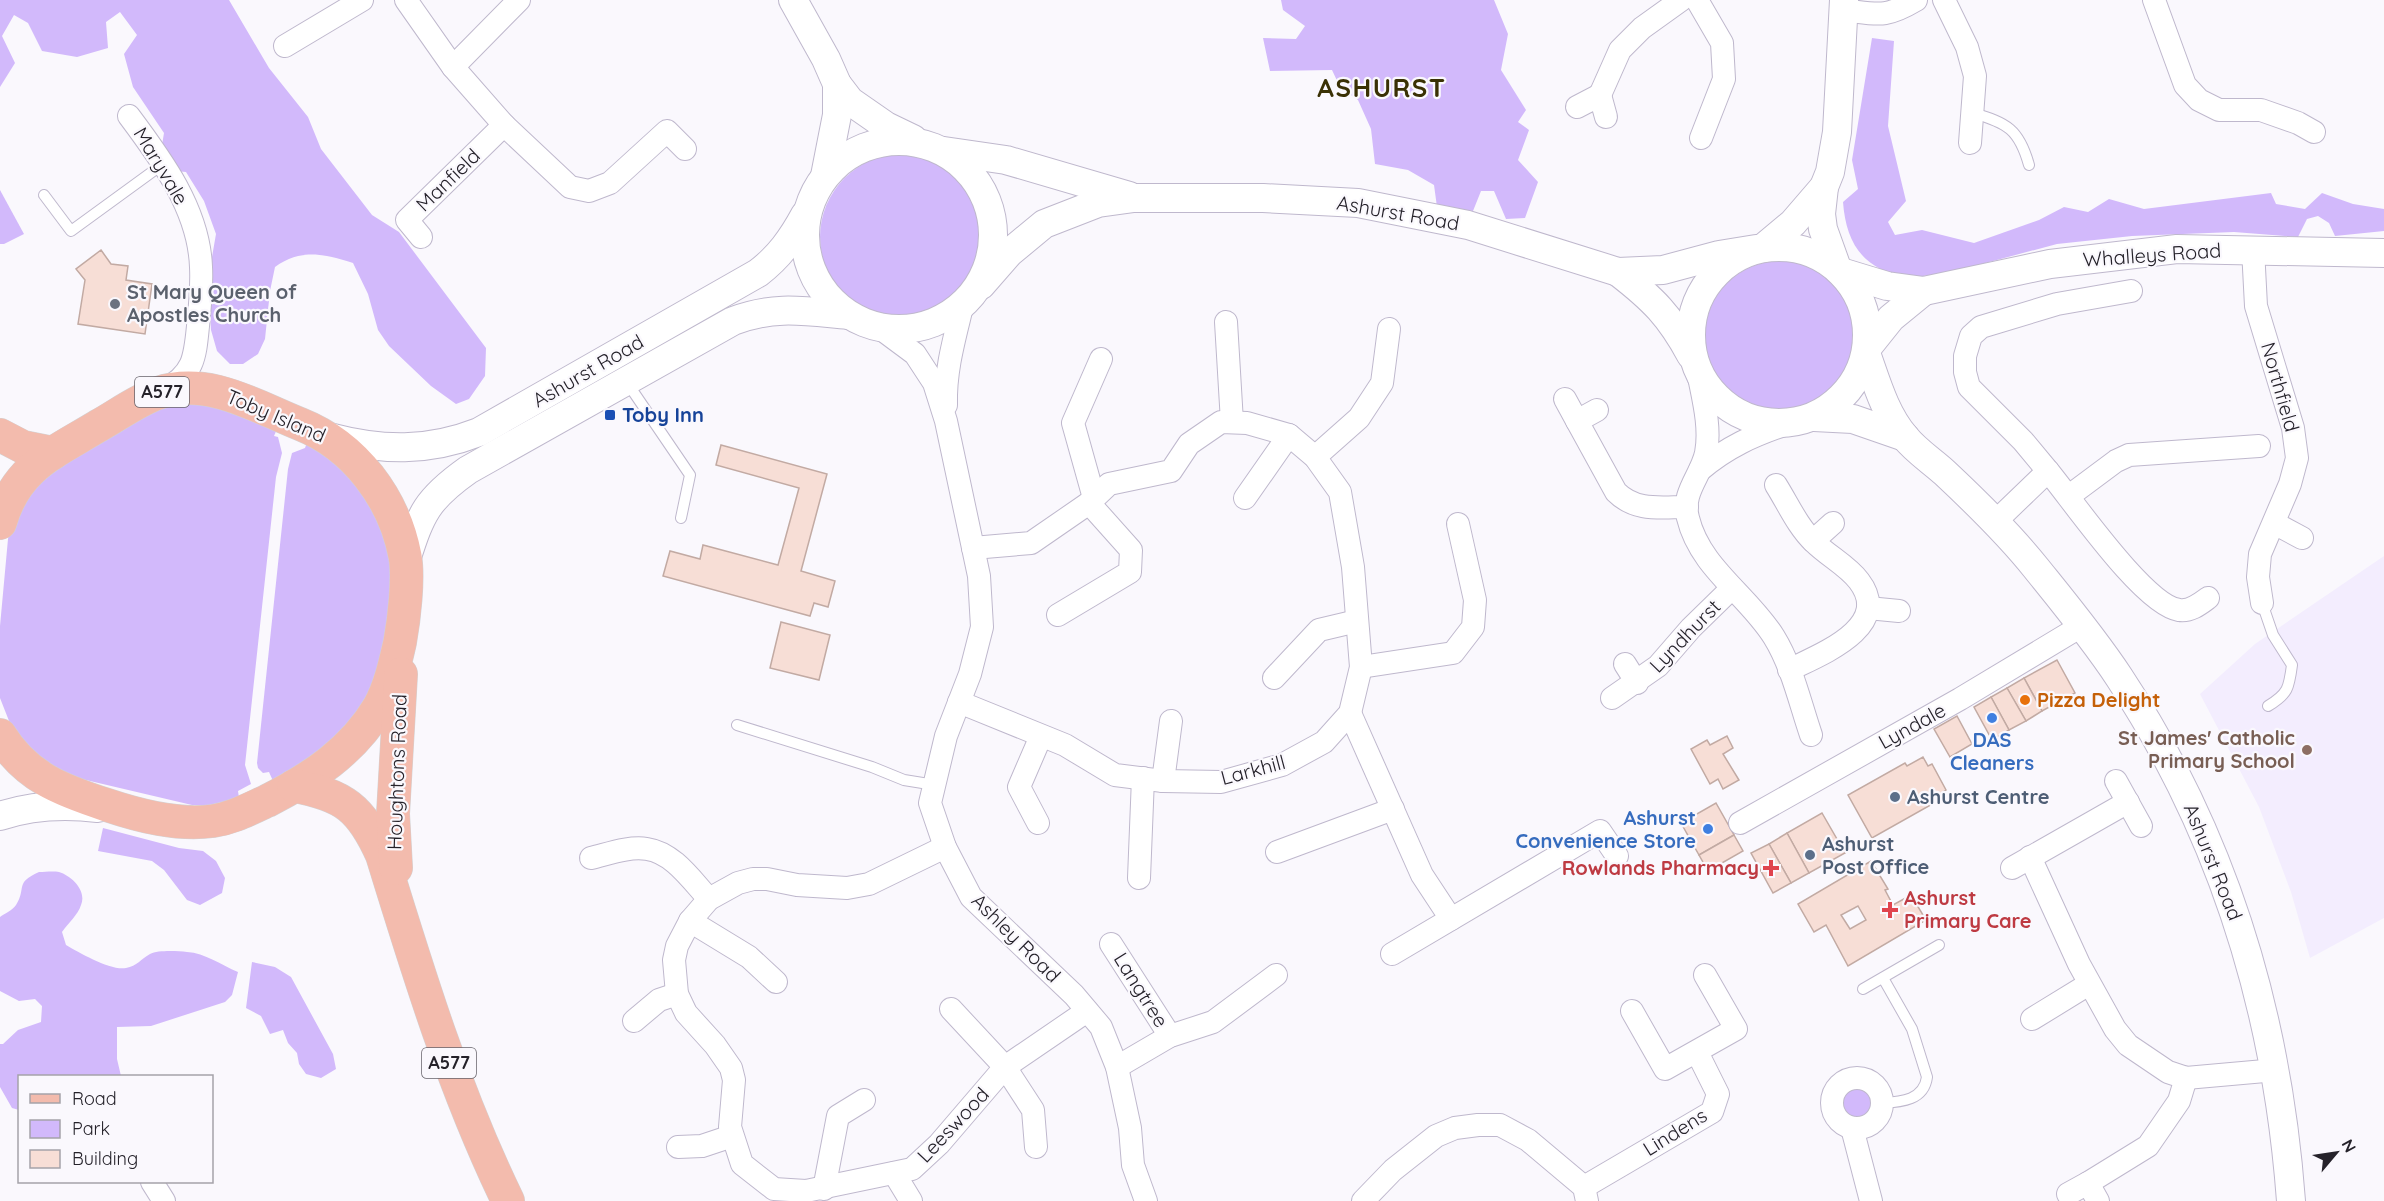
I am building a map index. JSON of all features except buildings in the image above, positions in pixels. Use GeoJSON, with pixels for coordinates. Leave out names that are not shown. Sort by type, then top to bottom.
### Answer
{"type":"FeatureCollection","features":[{"type":"Feature","properties":{"kind":"main road","name":"Toby Island"},"geometry":{"type":"LineString","coordinates":[[0,523],[13,489],[30,470],[53,453],[133,404],[159,393],[201,388],[221,392],[321,433],[356,460],[386,501],[398,527],[406,560],[403,624],[393,674],[380,704],[364,729],[346,750],[323,769],[243,812],[228,818],[193,823],[163,820],[124,811],[52,785],[29,770],[10,751],[0,735]]}},
{"type":"Feature","properties":{"kind":"main road"},"geometry":{"type":"LineString","coordinates":[[0,435],[23,447],[53,453]]}},
{"type":"Feature","properties":{"kind":"main road","name":"Houghtons Road"},"geometry":{"type":"LineString","coordinates":[[402,921],[393,851],[393,814],[403,624]]}},
{"type":"Feature","properties":{"kind":"main road","name":"Houghtons Road"},"geometry":{"type":"LineString","coordinates":[[284,792],[322,791],[343,801],[360,815],[372,833],[382,855],[437,1030],[468,1113],[508,1201]]}},
{"type":"Feature","properties":{"kind":"street"},"geometry":{"type":"LineString","coordinates":[[285,46],[362,0]]}},
{"type":"Feature","properties":{"kind":"street"},"geometry":{"type":"LineString","coordinates":[[406,0],[453,68],[504,125],[570,187],[589,191],[610,183],[667,131],[685,148]]}},
{"type":"Feature","properties":{"kind":"street"},"geometry":{"type":"LineString","coordinates":[[453,68],[519,0]]}},
{"type":"Feature","properties":{"kind":"street"},"geometry":{"type":"LineString","coordinates":[[793,0],[850,101],[866,114],[932,147],[968,170],[986,195],[994,225],[992,256],[981,285],[962,307],[938,323],[909,330],[863,324],[848,315],[826,295],[810,268],[804,239],[808,208],[825,177],[844,158],[868,146],[894,140],[932,147]]}},
{"type":"Feature","properties":{"kind":"street"},"geometry":{"type":"LineString","coordinates":[[1577,107],[1600,95],[1620,50],[1642,28],[1681,0]]}},
{"type":"Feature","properties":{"kind":"street"},"geometry":{"type":"LineString","coordinates":[[1697,0],[1722,43],[1724,79],[1701,138]]}},
{"type":"Feature","properties":{"kind":"street"},"geometry":{"type":"LineString","coordinates":[[1700,470],[1734,445],[1801,421],[1837,403],[1855,381],[1867,351],[1866,320],[1857,293],[1839,270],[1823,229],[1821,214],[1824,187],[1830,172],[1837,132],[1843,5],[1884,15],[1896,12],[1916,0]]}},
{"type":"Feature","properties":{"kind":"street"},"geometry":{"type":"LineString","coordinates":[[1944,0],[1967,47],[1975,76],[1971,143]]}},
{"type":"Feature","properties":{"kind":"street"},"geometry":{"type":"LineString","coordinates":[[2154,0],[2185,85],[2199,100],[2219,110],[2261,110],[2298,123],[2314,132]]}},
{"type":"Feature","properties":{"kind":"street"},"geometry":{"type":"LineString","coordinates":[[825,177],[837,115],[832,71]]}},
{"type":"Feature","properties":{"kind":"street"},"geometry":{"type":"LineString","coordinates":[[1600,95],[1606,117]]}},
{"type":"Feature","properties":{"kind":"street","name":"Maryvale"},"geometry":{"type":"LineString","coordinates":[[129,116],[180,192],[198,243],[201,267],[194,360]]}},
{"type":"Feature","properties":{"kind":"street","name":"Manfield"},"geometry":{"type":"LineString","coordinates":[[421,237],[407,220],[504,125]]}},
{"type":"Feature","properties":{"kind":"street","name":"Ashurst Road"},"geometry":{"type":"LineString","coordinates":[[932,147],[1006,160],[1134,198]]}},
{"type":"Feature","properties":{"kind":"street"},"geometry":{"type":"LineString","coordinates":[[1565,399],[1617,492],[1624,500],[1635,506],[1686,507],[1693,482],[1700,470],[1707,440],[1707,423],[1690,334],[1695,306],[1709,281],[1730,261],[1759,249],[1792,223],[1824,187]]}},
{"type":"Feature","properties":{"kind":"street","name":"Ashurst Road"},"geometry":{"type":"LineString","coordinates":[[981,285],[1010,253],[1044,224],[1098,203],[1134,198],[1263,198],[1358,203],[1467,225],[1618,272],[1663,270],[1719,255],[1759,249]]}},
{"type":"Feature","properties":{"kind":"street","name":"Ashurst Road"},"geometry":{"type":"LineString","coordinates":[[406,560],[418,522],[431,502],[448,484],[494,456],[529,420],[775,260],[794,236],[808,208]]}},
{"type":"Feature","properties":{"kind":"street"},"geometry":{"type":"LineString","coordinates":[[1759,249],[1789,247],[1814,254],[1839,270]]}},
{"type":"Feature","properties":{"kind":"street","name":"Whalleys Road"},"geometry":{"type":"LineString","coordinates":[[1839,270],[1887,286],[1924,291],[2050,264],[2177,249],[2384,253]]}},
{"type":"Feature","properties":{"kind":"street","name":"Northfield"},"geometry":{"type":"LineString","coordinates":[[2253,249],[2256,306],[2293,428],[2296,445],[2294,471],[2263,545],[2258,566],[2262,603]]}},
{"type":"Feature","properties":{"kind":"street","name":"Ashurst Road"},"geometry":{"type":"LineString","coordinates":[[1618,272],[1658,305],[1671,321],[1696,367]]}},
{"type":"Feature","properties":{"kind":"street","name":"Whalleys Road"},"geometry":{"type":"LineString","coordinates":[[1867,351],[1891,318],[1924,291]]}},
{"type":"Feature","properties":{"kind":"street"},"geometry":{"type":"LineString","coordinates":[[2131,291],[2057,304],[1981,327],[1971,336],[1965,356],[1965,372],[1970,387],[2023,441],[2128,571],[2150,594],[2169,607],[2183,611],[2208,598]]}},
{"type":"Feature","properties":{"kind":"street","name":"Ashley Road"},"geometry":{"type":"LineString","coordinates":[[946,421],[945,382],[962,307]]}},
{"type":"Feature","properties":{"kind":"street","name":"Ashurst Road"},"geometry":{"type":"LineString","coordinates":[[321,433],[346,442],[404,449],[454,442],[479,432],[529,420],[626,381],[733,321],[752,314],[779,309],[848,315]]}},
{"type":"Feature","properties":{"kind":"street"},"geometry":{"type":"LineString","coordinates":[[973,548],[1031,543],[1091,501],[1109,484],[1171,471],[1189,444],[1221,422],[1232,422],[1226,322]]}},
{"type":"Feature","properties":{"kind":"street","name":"Ashley Road"},"geometry":{"type":"LineString","coordinates":[[880,328],[915,354],[934,383],[946,421],[979,576],[982,627],[970,674],[946,736],[930,803],[945,847],[971,897],[1074,995],[1101,1027],[1117,1067],[1130,1128],[1133,1165],[1146,1201]]}},
{"type":"Feature","properties":{"kind":"street"},"geometry":{"type":"LineString","coordinates":[[1315,457],[1359,418],[1382,383],[1389,329]]}},
{"type":"Feature","properties":{"kind":"street","name":"Ashurst Road"},"geometry":{"type":"LineString","coordinates":[[1867,351],[1882,399],[1905,437],[1995,522],[2083,625],[2119,676],[2181,785],[2216,861],[2248,957],[2276,1070],[2284,1126],[2290,1201]]}},
{"type":"Feature","properties":{"kind":"street"},"geometry":{"type":"LineString","coordinates":[[1058,615],[1130,572],[1131,550],[1091,501],[1072,423],[1101,359]]}},
{"type":"Feature","properties":{"kind":"street"},"geometry":{"type":"LineString","coordinates":[[159,393],[176,384],[194,360],[207,381],[221,392]]}},
{"type":"Feature","properties":{"kind":"street"},"geometry":{"type":"LineString","coordinates":[[1696,367],[1713,395],[1734,412],[1760,422],[1801,421]]}},
{"type":"Feature","properties":{"kind":"street"},"geometry":{"type":"LineString","coordinates":[[1577,421],[1597,410]]}},
{"type":"Feature","properties":{"kind":"street","name":"Ashurst Road"},"geometry":{"type":"LineString","coordinates":[[1801,421],[1853,419],[1905,437]]}},
{"type":"Feature","properties":{"kind":"street","name":"Larkhill"},"geometry":{"type":"LineString","coordinates":[[959,702],[1065,746],[1115,775],[1153,780],[1221,782],[1282,765],[1323,742],[1350,712],[1361,667],[1353,567],[1340,492],[1315,457],[1289,435],[1247,423],[1232,422]]}},
{"type":"Feature","properties":{"kind":"street"},"geometry":{"type":"LineString","coordinates":[[1245,498],[1289,435]]}},
{"type":"Feature","properties":{"kind":"street"},"geometry":{"type":"LineString","coordinates":[[2069,496],[2116,461],[2129,455],[2259,446]]}},
{"type":"Feature","properties":{"kind":"street"},"geometry":{"type":"LineString","coordinates":[[1995,522],[2048,471]]}},
{"type":"Feature","properties":{"kind":"street"},"geometry":{"type":"LineString","coordinates":[[1776,485],[1813,541],[1860,582],[1868,600],[1868,608],[1860,626],[1847,639],[1831,650],[1789,670]]}},
{"type":"Feature","properties":{"kind":"street","name":"Lyndhurst"},"geometry":{"type":"LineString","coordinates":[[1686,507],[1687,517],[1697,540],[1715,569],[1773,636],[1789,670],[1811,735]]}},
{"type":"Feature","properties":{"kind":"street"},"geometry":{"type":"LineString","coordinates":[[1813,541],[1833,523]]}},
{"type":"Feature","properties":{"kind":"street"},"geometry":{"type":"LineString","coordinates":[[2274,523],[2302,538]]}},
{"type":"Feature","properties":{"kind":"street"},"geometry":{"type":"LineString","coordinates":[[1361,667],[1453,653],[1473,627],[1476,600],[1458,524]]}},
{"type":"Feature","properties":{"kind":"street","name":"Lyndhurst"},"geometry":{"type":"LineString","coordinates":[[1612,698],[1631,674],[1658,666],[1691,628],[1732,588]]}},
{"type":"Feature","properties":{"kind":"street"},"geometry":{"type":"LineString","coordinates":[[1868,608],[1899,611]]}},
{"type":"Feature","properties":{"kind":"street"},"geometry":{"type":"LineString","coordinates":[[1274,678],[1319,630],[1357,621]]}},
{"type":"Feature","properties":{"kind":"street","name":"Lyndale"},"geometry":{"type":"LineString","coordinates":[[1740,823],[1960,699],[2083,625]]}},
{"type":"Feature","properties":{"kind":"street"},"geometry":{"type":"LineString","coordinates":[[1350,712],[1422,874],[1451,919]]}},
{"type":"Feature","properties":{"kind":"street"},"geometry":{"type":"LineString","coordinates":[[1139,878],[1153,780],[1171,721]]}},
{"type":"Feature","properties":{"kind":"street"},"geometry":{"type":"LineString","coordinates":[[1038,823],[1019,787],[1041,736]]}},
{"type":"Feature","properties":{"kind":"street"},"geometry":{"type":"LineString","coordinates":[[2116,781],[2140,826]]}},
{"type":"Feature","properties":{"kind":"street"},"geometry":{"type":"LineString","coordinates":[[2128,802],[2021,863],[2115,1029],[2128,1045],[2168,1072],[2186,1078],[2276,1070]]}},
{"type":"Feature","properties":{"kind":"street"},"geometry":{"type":"LineString","coordinates":[[0,816],[34,807],[58,805],[124,811]]}},
{"type":"Feature","properties":{"kind":"street"},"geometry":{"type":"LineString","coordinates":[[1277,852],[1393,809]]}},
{"type":"Feature","properties":{"kind":"street"},"geometry":{"type":"LineString","coordinates":[[1392,954],[1600,831],[1617,856]]}},
{"type":"Feature","properties":{"kind":"street","name":"Leeswood"},"geometry":{"type":"LineString","coordinates":[[945,847],[869,884],[847,888],[820,888],[767,879],[753,879],[738,883],[709,899],[690,921],[680,940],[674,960],[677,994],[686,1013],[716,1045],[730,1068],[734,1080],[729,1117],[732,1136],[742,1164],[774,1189],[811,1194],[912,1169],[939,1144],[1005,1067],[1088,1011]]}},
{"type":"Feature","properties":{"kind":"street"},"geometry":{"type":"LineString","coordinates":[[591,858],[646,848],[658,852],[681,869],[709,899]]}},
{"type":"Feature","properties":{"kind":"street"},"geometry":{"type":"LineString","coordinates":[[690,921],[748,957],[776,982]]}},
{"type":"Feature","properties":{"kind":"street","name":"Langtree"},"geometry":{"type":"LineString","coordinates":[[1111,944],[1170,1036]]}},
{"type":"Feature","properties":{"kind":"street"},"geometry":{"type":"LineString","coordinates":[[1117,1067],[1170,1036],[1213,1022],[1276,975]]}},
{"type":"Feature","properties":{"kind":"street"},"geometry":{"type":"LineString","coordinates":[[1632,1011],[1665,1069],[1736,1029],[1705,975]]}},
{"type":"Feature","properties":{"kind":"street"},"geometry":{"type":"LineString","coordinates":[[2032,1019],[2090,984]]}},
{"type":"Feature","properties":{"kind":"street"},"geometry":{"type":"LineString","coordinates":[[634,1021],[659,1000],[677,994]]}},
{"type":"Feature","properties":{"kind":"street","name":"Leeswood"},"geometry":{"type":"LineString","coordinates":[[951,1009],[1005,1067],[1033,1110],[1036,1147]]}},
{"type":"Feature","properties":{"kind":"street","name":"Lindens"},"geometry":{"type":"LineString","coordinates":[[1363,1201],[1393,1170],[1436,1136],[1455,1128],[1478,1125],[1500,1125],[1528,1140],[1586,1194],[1712,1112],[1718,1094],[1697,1052]]}},
{"type":"Feature","properties":{"kind":"street"},"geometry":{"type":"LineString","coordinates":[[1853,1078],[1870,1082],[1876,1087],[1882,1103],[1878,1117],[1873,1123],[1852,1128],[1837,1119],[1833,1111],[1833,1094],[1838,1086],[1853,1078]]}},
{"type":"Feature","properties":{"kind":"street"},"geometry":{"type":"LineString","coordinates":[[2068,1194],[2093,1192],[2148,1146],[2179,1101],[2186,1078]]}},
{"type":"Feature","properties":{"kind":"street"},"geometry":{"type":"LineString","coordinates":[[811,1194],[838,1116],[864,1100]]}},
{"type":"Feature","properties":{"kind":"street"},"geometry":{"type":"LineString","coordinates":[[1852,1128],[1871,1201]]}},
{"type":"Feature","properties":{"kind":"street"},"geometry":{"type":"LineString","coordinates":[[678,1147],[702,1146],[732,1136]]}},
{"type":"Feature","properties":{"kind":"street"},"geometry":{"type":"LineString","coordinates":[[894,1173],[911,1201]]}},
{"type":"Feature","properties":{"kind":"street"},"geometry":{"type":"LineString","coordinates":[[153,1183],[164,1201]]}},
{"type":"Feature","properties":{"kind":"lane"},"geometry":{"type":"LineString","coordinates":[[1972,114],[2000,121],[2017,137],[2029,165]]}},
{"type":"Feature","properties":{"kind":"lane"},"geometry":{"type":"LineString","coordinates":[[44,195],[71,231],[163,164]]}},
{"type":"Feature","properties":{"kind":"lane"},"geometry":{"type":"LineString","coordinates":[[626,381],[690,475],[681,518]]}},
{"type":"Feature","properties":{"kind":"lane","name":"Northfield"},"geometry":{"type":"LineString","coordinates":[[2262,603],[2273,635],[2292,665],[2289,687],[2282,697],[2268,706]]}},
{"type":"Feature","properties":{"kind":"lane"},"geometry":{"type":"LineString","coordinates":[[737,725],[872,767],[904,780],[934,785]]}},
{"type":"Feature","properties":{"kind":"lane"},"geometry":{"type":"LineString","coordinates":[[1863,989],[1939,945]]}},
{"type":"Feature","properties":{"kind":"lane"},"geometry":{"type":"LineString","coordinates":[[1882,1103],[1913,1098],[1926,1084],[1927,1077],[1912,1029],[1883,978]]}},
{"type":"Feature","properties":{"kind":"shaded area","name":"St James' Catholic Primary School"},"geometry":{"type":"Polygon","coordinates":[[[2384,556],[2384,918],[2310,958],[2291,892],[2259,807],[2200,694],[2255,644],[2384,556]]]}},
{"type":"Feature","properties":{"kind":"green space"},"geometry":{"type":"Polygon","coordinates":[[[0,0],[229,0],[269,68],[308,117],[321,149],[372,215],[399,232],[486,348],[485,376],[469,399],[456,404],[431,386],[389,346],[378,330],[368,294],[353,263],[323,255],[294,257],[275,267],[265,339],[258,354],[243,364],[230,364],[217,351],[211,330],[208,280],[216,234],[204,201],[186,172],[175,171],[161,151],[164,133],[133,87],[124,54],[137,35],[120,12],[106,22],[108,48],[77,57],[42,51],[28,23],[14,15],[2,36],[15,63],[0,87],[0,0]]]}},
{"type":"Feature","properties":{"kind":"green space"},"geometry":{"type":"Polygon","coordinates":[[[1281,0],[1494,0],[1508,34],[1501,70],[1526,110],[1518,122],[1529,130],[1518,160],[1538,182],[1525,218],[1506,219],[1494,191],[1481,191],[1473,211],[1437,207],[1434,185],[1408,170],[1375,164],[1371,129],[1358,100],[1340,87],[1332,70],[1270,71],[1263,38],[1296,39],[1305,26],[1283,10],[1281,0]]]}},
{"type":"Feature","properties":{"kind":"green space"},"geometry":{"type":"Polygon","coordinates":[[[1872,38],[1894,41],[1888,126],[1906,201],[1888,222],[1895,235],[1922,230],[1974,243],[2039,220],[2064,207],[2088,212],[2109,199],[2144,209],[2271,193],[2276,204],[2305,209],[2322,193],[2353,204],[2384,209],[2384,231],[2335,236],[2329,223],[2318,216],[2307,219],[2298,237],[2234,232],[2132,236],[2057,244],[1944,274],[1907,277],[1892,273],[1868,261],[1853,242],[1848,230],[1843,202],[1858,189],[1852,160],[1872,38]]]}},
{"type":"Feature","properties":{"kind":"green space"},"geometry":{"type":"Polygon","coordinates":[[[903,154],[935,161],[949,168],[961,179],[972,191],[979,205],[986,237],[979,269],[972,283],[961,295],[949,306],[935,313],[903,320],[871,313],[857,306],[845,295],[834,283],[827,269],[820,237],[827,205],[834,191],[845,179],[857,168],[871,161],[903,154]]]}},
{"type":"Feature","properties":{"kind":"green space"},"geometry":{"type":"Polygon","coordinates":[[[0,190],[24,234],[4,244],[0,244],[0,190]]]}},
{"type":"Feature","properties":{"kind":"green space"},"geometry":{"type":"Polygon","coordinates":[[[1780,261],[1809,267],[1833,283],[1849,307],[1855,336],[1849,365],[1833,389],[1809,405],[1780,411],[1751,405],[1727,389],[1711,365],[1705,336],[1711,307],[1727,283],[1751,267],[1780,261]]]}},
{"type":"Feature","properties":{"kind":"green space"},"geometry":{"type":"Polygon","coordinates":[[[194,398],[277,429],[274,436],[278,437],[282,453],[276,477],[245,765],[251,784],[238,791],[239,798],[210,805],[192,805],[73,777],[38,758],[11,726],[0,698],[0,626],[8,539],[12,521],[36,481],[135,414],[194,398]]]}},
{"type":"Feature","properties":{"kind":"green space"},"geometry":{"type":"Polygon","coordinates":[[[308,440],[370,494],[393,566],[381,679],[342,738],[273,781],[269,772],[263,773],[257,763],[288,469],[292,453],[305,448],[308,440]]]}},
{"type":"Feature","properties":{"kind":"green space"},"geometry":{"type":"Polygon","coordinates":[[[103,828],[179,848],[203,851],[216,861],[225,878],[222,893],[200,905],[187,900],[164,870],[152,861],[98,851],[103,828]]]}},
{"type":"Feature","properties":{"kind":"green space"},"geometry":{"type":"Polygon","coordinates":[[[39,872],[57,872],[64,874],[80,889],[82,900],[80,909],[62,932],[66,945],[87,957],[112,967],[126,968],[153,953],[187,952],[207,957],[238,972],[232,995],[225,1002],[151,1026],[117,1027],[117,1059],[121,1075],[18,1075],[18,1110],[12,1108],[0,1087],[0,1044],[3,1044],[18,1030],[41,1022],[42,1006],[35,999],[19,1001],[0,991],[0,917],[16,905],[26,879],[39,872]]]}},
{"type":"Feature","properties":{"kind":"green space"},"geometry":{"type":"Polygon","coordinates":[[[252,962],[275,967],[291,977],[333,1054],[336,1069],[321,1078],[306,1074],[283,1030],[270,1034],[261,1016],[246,1008],[252,962]]]}},
{"type":"Feature","properties":{"kind":"green space"},"geometry":{"type":"Polygon","coordinates":[[[1857,1088],[1869,1093],[1874,1105],[1869,1117],[1857,1122],[1845,1117],[1840,1105],[1845,1093],[1857,1088]]]}},
{"type":"Feature","properties":{"kind":"place","name":"St Mary Queen of Apostles Church"},"geometry":{"type":"Point","coordinates":[115,304]}},
{"type":"Feature","properties":{"kind":"place","name":"Toby Inn"},"geometry":{"type":"Point","coordinates":[610,415]}},
{"type":"Feature","properties":{"kind":"place","name":"Pizza Delight"},"geometry":{"type":"Point","coordinates":[2025,700]}},
{"type":"Feature","properties":{"kind":"place","name":"DAS Cleaners"},"geometry":{"type":"Point","coordinates":[1992,718]}},
{"type":"Feature","properties":{"kind":"place","name":"St James' Catholic Primary School"},"geometry":{"type":"Point","coordinates":[2307,750]}},
{"type":"Feature","properties":{"kind":"place","name":"Ashurst Centre"},"geometry":{"type":"Point","coordinates":[1895,797]}},
{"type":"Feature","properties":{"kind":"place","name":"Ashurst Convenience Store"},"geometry":{"type":"Point","coordinates":[1708,829]}},
{"type":"Feature","properties":{"kind":"place","name":"Ashurst Post Office"},"geometry":{"type":"Point","coordinates":[1810,855]}},
{"type":"Feature","properties":{"kind":"place","name":"Rowlands Pharmacy"},"geometry":{"type":"Point","coordinates":[1771,868]}},
{"type":"Feature","properties":{"kind":"place","name":"Ashurst Primary Care"},"geometry":{"type":"Point","coordinates":[1890,910]}},
{"type":"Feature","properties":{"kind":"district","name":"ASHURST"},"geometry":{"type":"Point","coordinates":[1382,88]}}]}
